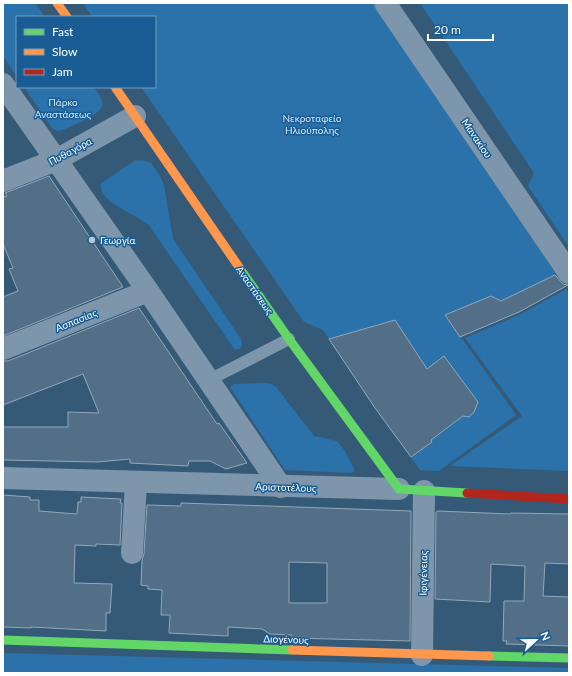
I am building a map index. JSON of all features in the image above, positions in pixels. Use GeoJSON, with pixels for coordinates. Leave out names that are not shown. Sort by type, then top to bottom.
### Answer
{"type":"FeatureCollection","features":[{"type":"Feature","properties":{"kind":"street"},"geometry":{"type":"LineString","coordinates":[[57,3],[66,16]]}},
{"type":"Feature","properties":{"kind":"street","name":"Μανακίου"},"geometry":{"type":"LineString","coordinates":[[385,3],[569,273]]}},
{"type":"Feature","properties":{"kind":"street"},"geometry":{"type":"LineString","coordinates":[[3,84],[148,291],[281,487]]}},
{"type":"Feature","properties":{"kind":"street","name":"Αναστάσεως"},"geometry":{"type":"LineString","coordinates":[[117,88],[289,340],[399,489]]}},
{"type":"Feature","properties":{"kind":"street","name":"Πυθαγόρα"},"geometry":{"type":"LineString","coordinates":[[3,181],[56,160],[135,116]]}},
{"type":"Feature","properties":{"kind":"street","name":"Ασπασίας"},"geometry":{"type":"LineString","coordinates":[[3,349],[148,291]]}},
{"type":"Feature","properties":{"kind":"street","name":"Αριστοτέλους"},"geometry":{"type":"LineString","coordinates":[[3,478],[281,487],[399,489],[569,498]]}},
{"type":"Feature","properties":{"kind":"street"},"geometry":{"type":"LineString","coordinates":[[132,553],[136,482]]}},
{"type":"Feature","properties":{"kind":"street","name":"Ιφιγένειας"},"geometry":{"type":"LineString","coordinates":[[422,655],[424,491]]}},
{"type":"Feature","properties":{"kind":"street","name":"Διογένους"},"geometry":{"type":"LineString","coordinates":[[3,640],[422,655],[569,658]]}},
{"type":"Feature","properties":{"kind":"lane"},"geometry":{"type":"LineString","coordinates":[[209,380],[289,340]]}},
{"type":"Feature","properties":{"kind":"green space","name":"Πάρκο Αναστάσεως"},"geometry":{"type":"Polygon","coordinates":[[[3,3],[35,3],[44,16],[16,16],[16,76],[3,56],[3,3]]]}},
{"type":"Feature","properties":{"kind":"green space","name":"Νεκροταφείο Ηλιούπολης"},"geometry":{"type":"Polygon","coordinates":[[[83,3],[374,3],[565,287],[520,312],[461,337],[516,415],[439,471],[420,470],[373,405],[323,330],[304,322],[142,88],[156,88],[156,16],[91,16],[83,3]]]}},
{"type":"Feature","properties":{"kind":"green space"},"geometry":{"type":"Polygon","coordinates":[[[420,3],[569,3],[569,247],[528,186],[534,173],[420,3]]]}},
{"type":"Feature","properties":{"kind":"green space","name":"Πάρκο Αναστάσεως"},"geometry":{"type":"Polygon","coordinates":[[[25,88],[94,88],[101,98],[102,103],[102,106],[96,113],[75,125],[61,130],[57,131],[52,128],[25,88]]]}},
{"type":"Feature","properties":{"kind":"green space"},"geometry":{"type":"Polygon","coordinates":[[[142,160],[151,163],[164,185],[173,239],[241,339],[242,345],[240,349],[235,350],[148,224],[112,203],[103,194],[100,184],[134,161],[142,160]]]}},
{"type":"Feature","properties":{"kind":"green space"},"geometry":{"type":"Polygon","coordinates":[[[566,289],[569,293],[569,471],[450,466],[522,416],[465,338],[521,314],[566,289]]]}},
{"type":"Feature","properties":{"kind":"green space"},"geometry":{"type":"Polygon","coordinates":[[[234,384],[272,384],[277,388],[314,436],[337,441],[345,451],[355,471],[351,473],[285,470],[230,387],[234,384]]]}},
{"type":"Feature","properties":{"kind":"green space"},"geometry":{"type":"Polygon","coordinates":[[[3,653],[569,668],[569,673],[3,673],[3,653]]]}},
{"type":"Feature","properties":{"kind":"building"},"geometry":{"type":"Polygon","coordinates":[[[49,176],[123,287],[3,336],[3,297],[18,291],[9,269],[13,268],[3,244],[3,197],[7,196],[5,193],[49,176]]]}},
{"type":"Feature","properties":{"kind":"building"},"geometry":{"type":"Polygon","coordinates":[[[555,275],[563,284],[568,285],[519,312],[460,337],[445,315],[491,296],[501,301],[555,275]]]}},
{"type":"Feature","properties":{"kind":"building"},"geometry":{"type":"Polygon","coordinates":[[[139,308],[217,424],[219,423],[247,463],[226,469],[210,461],[189,461],[188,466],[130,463],[130,459],[97,462],[3,460],[3,427],[68,427],[68,412],[99,413],[83,374],[3,405],[3,361],[8,361],[139,308]]]}},
{"type":"Feature","properties":{"kind":"building"},"geometry":{"type":"Polygon","coordinates":[[[395,320],[427,369],[444,356],[478,402],[474,412],[469,417],[463,416],[431,440],[432,442],[411,457],[375,408],[329,339],[395,320]]]}},
{"type":"Feature","properties":{"kind":"building"},"geometry":{"type":"Polygon","coordinates":[[[3,495],[30,497],[30,500],[39,500],[39,511],[77,514],[78,502],[81,502],[81,497],[121,499],[120,545],[75,545],[74,583],[112,584],[110,613],[106,613],[106,631],[3,627],[3,495]]]}},
{"type":"Feature","properties":{"kind":"building"},"geometry":{"type":"Polygon","coordinates":[[[181,503],[411,511],[410,641],[292,638],[292,635],[270,634],[262,629],[228,627],[228,636],[169,633],[170,615],[161,615],[162,590],[148,589],[148,586],[141,585],[147,505],[181,506],[181,503]],[[289,562],[289,603],[327,603],[327,563],[289,562]]]}},
{"type":"Feature","properties":{"kind":"building"},"geometry":{"type":"Polygon","coordinates":[[[436,512],[510,514],[569,514],[569,564],[545,563],[543,596],[569,597],[569,646],[506,644],[507,641],[503,641],[504,601],[524,601],[525,566],[491,564],[490,602],[435,599],[436,512]]]}},
{"type":"Feature","properties":{"kind":"traffic: fast"},"geometry":{"type":"LineString","coordinates":[[241,270],[289,339],[399,489],[467,493]]}},
{"type":"Feature","properties":{"kind":"traffic: fast"},"geometry":{"type":"LineString","coordinates":[[3,640],[292,650]]}},
{"type":"Feature","properties":{"kind":"traffic: fast"},"geometry":{"type":"LineString","coordinates":[[489,656],[569,658]]}},
{"type":"Feature","properties":{"kind":"traffic: slow"},"geometry":{"type":"LineString","coordinates":[[57,3],[66,16]]}},
{"type":"Feature","properties":{"kind":"traffic: slow"},"geometry":{"type":"LineString","coordinates":[[116,88],[241,270]]}},
{"type":"Feature","properties":{"kind":"traffic: slow"},"geometry":{"type":"LineString","coordinates":[[292,650],[489,656]]}},
{"type":"Feature","properties":{"kind":"traffic: jam"},"geometry":{"type":"LineString","coordinates":[[467,493],[569,499]]}},
{"type":"Feature","properties":{"kind":"place","name":"Γεωργία"},"geometry":{"type":"Point","coordinates":[92,240]}}]}
